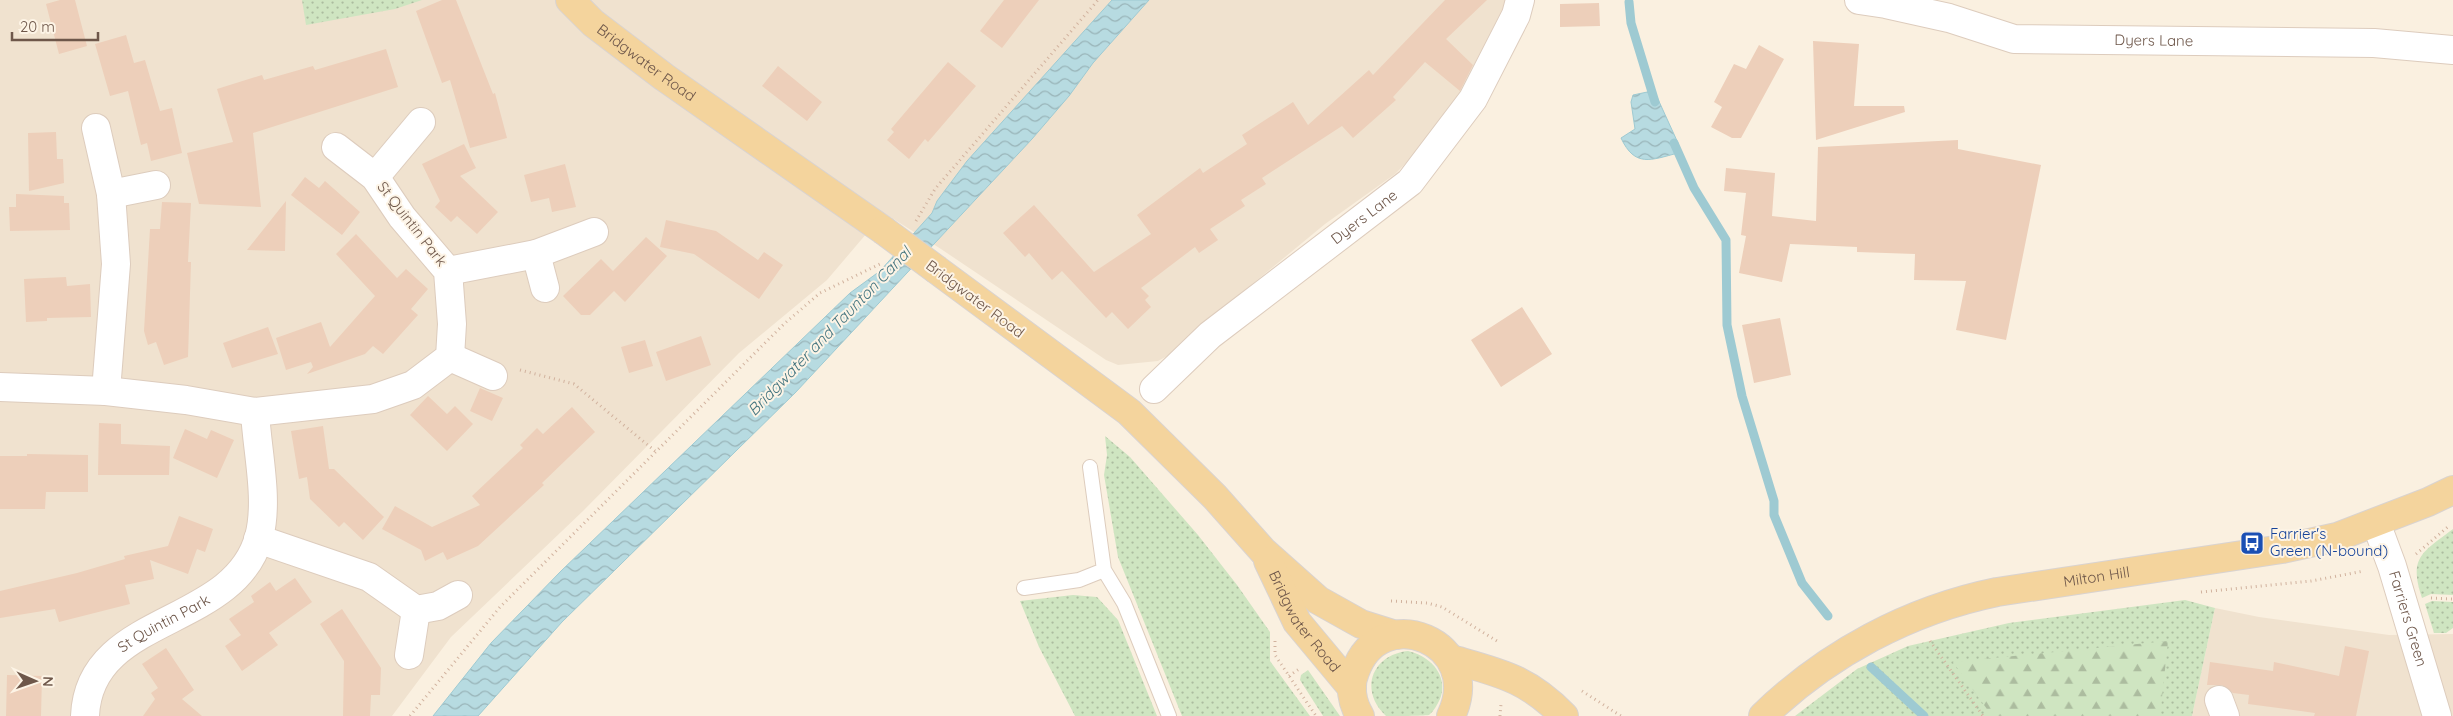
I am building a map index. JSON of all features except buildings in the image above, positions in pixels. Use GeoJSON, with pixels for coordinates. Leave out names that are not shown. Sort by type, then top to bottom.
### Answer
{"type":"FeatureCollection","features":[{"type":"Feature","properties":{"kind":"main road","name":"Bridgwater Road"},"geometry":{"type":"LineString","coordinates":[[570,0],[593,23],[664,77],[883,230],[1129,412],[1214,498],[1263,551],[1318,600],[1361,624],[1396,635]]}},
{"type":"Feature","properties":{"kind":"main road","name":"Milton Hill"},"geometry":{"type":"LineString","coordinates":[[1763,716],[1802,681],[1836,657],[1905,622],[1964,601],[1997,592],[2282,549],[2337,537],[2376,523],[2453,490]]}},
{"type":"Feature","properties":{"kind":"main road","name":"Bridgwater Road"},"geometry":{"type":"LineString","coordinates":[[1263,551],[1296,622],[1352,688]]}},
{"type":"Feature","properties":{"kind":"main road"},"geometry":{"type":"LineString","coordinates":[[1360,716],[1354,701],[1352,688],[1355,670],[1364,653],[1384,638],[1396,635],[1422,636],[1443,649],[1451,659],[1458,682],[1458,694],[1451,716]]}},
{"type":"Feature","properties":{"kind":"main road"},"geometry":{"type":"LineString","coordinates":[[1451,659],[1507,676],[1525,684],[1540,694],[1564,716]]}},
{"type":"Feature","properties":{"kind":"street","name":"Dyers Lane"},"geometry":{"type":"LineString","coordinates":[[1154,389],[1210,335],[1410,182],[1473,99],[1516,15],[1520,0]]}},
{"type":"Feature","properties":{"kind":"street","name":"Dyers Lane"},"geometry":{"type":"LineString","coordinates":[[1859,0],[1949,18],[2014,39],[2374,43],[2453,50]]}},
{"type":"Feature","properties":{"kind":"street","name":"St Quintin Park"},"geometry":{"type":"LineString","coordinates":[[375,177],[421,122]]}},
{"type":"Feature","properties":{"kind":"street"},"geometry":{"type":"LineString","coordinates":[[96,128],[111,194],[116,264],[106,391]]}},
{"type":"Feature","properties":{"kind":"street","name":"St Quintin Park"},"geometry":{"type":"LineString","coordinates":[[336,147],[375,177],[402,217],[448,271],[452,324],[450,357]]}},
{"type":"Feature","properties":{"kind":"street"},"geometry":{"type":"LineString","coordinates":[[111,194],[156,185]]}},
{"type":"Feature","properties":{"kind":"street","name":"St Quintin Park"},"geometry":{"type":"LineString","coordinates":[[448,271],[536,254],[594,232]]}},
{"type":"Feature","properties":{"kind":"street"},"geometry":{"type":"LineString","coordinates":[[536,254],[546,288]]}},
{"type":"Feature","properties":{"kind":"street"},"geometry":{"type":"LineString","coordinates":[[0,386],[106,391],[186,400],[255,412],[373,399],[413,385],[450,357],[493,376]]}},
{"type":"Feature","properties":{"kind":"street","name":"St Quintin Park"},"geometry":{"type":"LineString","coordinates":[[85,716],[86,699],[95,676],[112,656],[130,640],[198,607],[227,585],[246,563],[258,539],[263,516],[263,493],[255,412]]}},
{"type":"Feature","properties":{"kind":"street","name":"Farriers Green"},"geometry":{"type":"LineString","coordinates":[[2376,523],[2392,566],[2437,716]]}},
{"type":"Feature","properties":{"kind":"street"},"geometry":{"type":"LineString","coordinates":[[258,539],[369,577],[416,610],[438,606],[458,595]]}},
{"type":"Feature","properties":{"kind":"street"},"geometry":{"type":"LineString","coordinates":[[409,655],[416,610]]}},
{"type":"Feature","properties":{"kind":"lane"},"geometry":{"type":"LineString","coordinates":[[1090,467],[1104,570],[1124,603],[1169,716]]}},
{"type":"Feature","properties":{"kind":"lane"},"geometry":{"type":"LineString","coordinates":[[1024,588],[1078,580],[1104,570]]}},
{"type":"Feature","properties":{"kind":"path"},"geometry":{"type":"LineString","coordinates":[[914,223],[935,189],[1098,0]]}},
{"type":"Feature","properties":{"kind":"path"},"geometry":{"type":"LineString","coordinates":[[410,716],[500,607],[784,324],[820,293],[846,278],[879,265],[885,258]]}},
{"type":"Feature","properties":{"kind":"path"},"geometry":{"type":"LineString","coordinates":[[493,376],[520,370],[574,384],[655,452]]}},
{"type":"Feature","properties":{"kind":"path"},"geometry":{"type":"LineString","coordinates":[[2194,593],[2311,581],[2392,566],[2413,557],[2453,522]]}},
{"type":"Feature","properties":{"kind":"path"},"geometry":{"type":"LineString","coordinates":[[1288,606],[1276,631],[1275,655],[1316,716]]}},
{"type":"Feature","properties":{"kind":"path"},"geometry":{"type":"LineString","coordinates":[[1927,636],[1983,716]]}},
{"type":"Feature","properties":{"kind":"shaded area"},"geometry":{"type":"Polygon","coordinates":[[[0,0],[1507,0],[1508,13],[1461,92],[1408,161],[1395,174],[1325,224],[1210,319],[1191,343],[1158,361],[1118,365],[1106,360],[884,213],[827,280],[739,353],[583,511],[451,637],[392,716],[0,716],[0,0]]]}},
{"type":"Feature","properties":{"kind":"shaded area"},"geometry":{"type":"Polygon","coordinates":[[[2215,608],[2259,617],[2389,635],[2453,634],[2453,716],[2192,716],[2215,608]]]}},
{"type":"Feature","properties":{"kind":"green space"},"geometry":{"type":"Polygon","coordinates":[[[302,0],[422,0],[395,9],[306,25],[302,0]]]}},
{"type":"Feature","properties":{"kind":"green space"},"geometry":{"type":"Polygon","coordinates":[[[1105,436],[1130,457],[1198,535],[1237,585],[1270,632],[1270,661],[1310,716],[1182,716],[1118,557],[1104,475],[1107,455],[1105,436]]]}},
{"type":"Feature","properties":{"kind":"green space"},"geometry":{"type":"Polygon","coordinates":[[[2453,529],[2453,595],[2431,594],[2422,598],[2417,573],[2421,557],[2426,550],[2453,529]]]}},
{"type":"Feature","properties":{"kind":"green space"},"geometry":{"type":"Polygon","coordinates":[[[1073,595],[1097,597],[1118,620],[1157,716],[1075,716],[1039,647],[1020,601],[1073,595]]]}},
{"type":"Feature","properties":{"kind":"green space"},"geometry":{"type":"Polygon","coordinates":[[[2185,600],[2215,608],[2192,716],[1795,716],[1857,669],[1908,646],[2009,623],[2185,600]]]}},
{"type":"Feature","properties":{"kind":"green space"},"geometry":{"type":"Polygon","coordinates":[[[2432,601],[2453,602],[2453,628],[2446,633],[2434,633],[2425,604],[2432,601]]]}},
{"type":"Feature","properties":{"kind":"green space"},"geometry":{"type":"Polygon","coordinates":[[[2168,641],[2160,716],[1992,716],[1953,662],[2168,641]]]}},
{"type":"Feature","properties":{"kind":"green space"},"geometry":{"type":"Polygon","coordinates":[[[1408,651],[1424,657],[1436,668],[1442,682],[1440,699],[1429,715],[1386,716],[1373,696],[1371,686],[1373,676],[1385,659],[1408,651]]]}},
{"type":"Feature","properties":{"kind":"green space"},"geometry":{"type":"Polygon","coordinates":[[[1308,670],[1340,716],[1323,716],[1300,680],[1301,675],[1308,670]]]}},
{"type":"Feature","properties":{"kind":"water","name":"Bridgwater and Taunton Canal"},"geometry":{"type":"Polygon","coordinates":[[[1112,0],[1149,0],[1093,63],[1069,96],[1032,139],[795,393],[562,622],[478,716],[433,716],[491,643],[561,571],[850,293],[880,271],[932,213],[937,201],[967,161],[1112,0]]]}},
{"type":"Feature","properties":{"kind":"water"},"geometry":{"type":"Polygon","coordinates":[[[1652,91],[1657,97],[1678,143],[1678,153],[1652,159],[1638,158],[1626,148],[1621,138],[1635,129],[1631,102],[1633,95],[1652,91]]]}},
{"type":"Feature","properties":{"kind":"waterway"},"geometry":{"type":"LineString","coordinates":[[1629,2],[1631,23],[1655,102]]}},
{"type":"Feature","properties":{"kind":"waterway"},"geometry":{"type":"LineString","coordinates":[[1674,143],[1694,188],[1726,240],[1727,325],[1742,396],[1774,501],[1774,515],[1802,583],[1828,616]]}},
{"type":"Feature","properties":{"kind":"waterway"},"geometry":{"type":"LineString","coordinates":[[1871,667],[1924,716]]}},
{"type":"Feature","properties":{"kind":"place","name":"Farrier's Green (N-bound)"},"geometry":{"type":"Point","coordinates":[2252,543]}}]}
